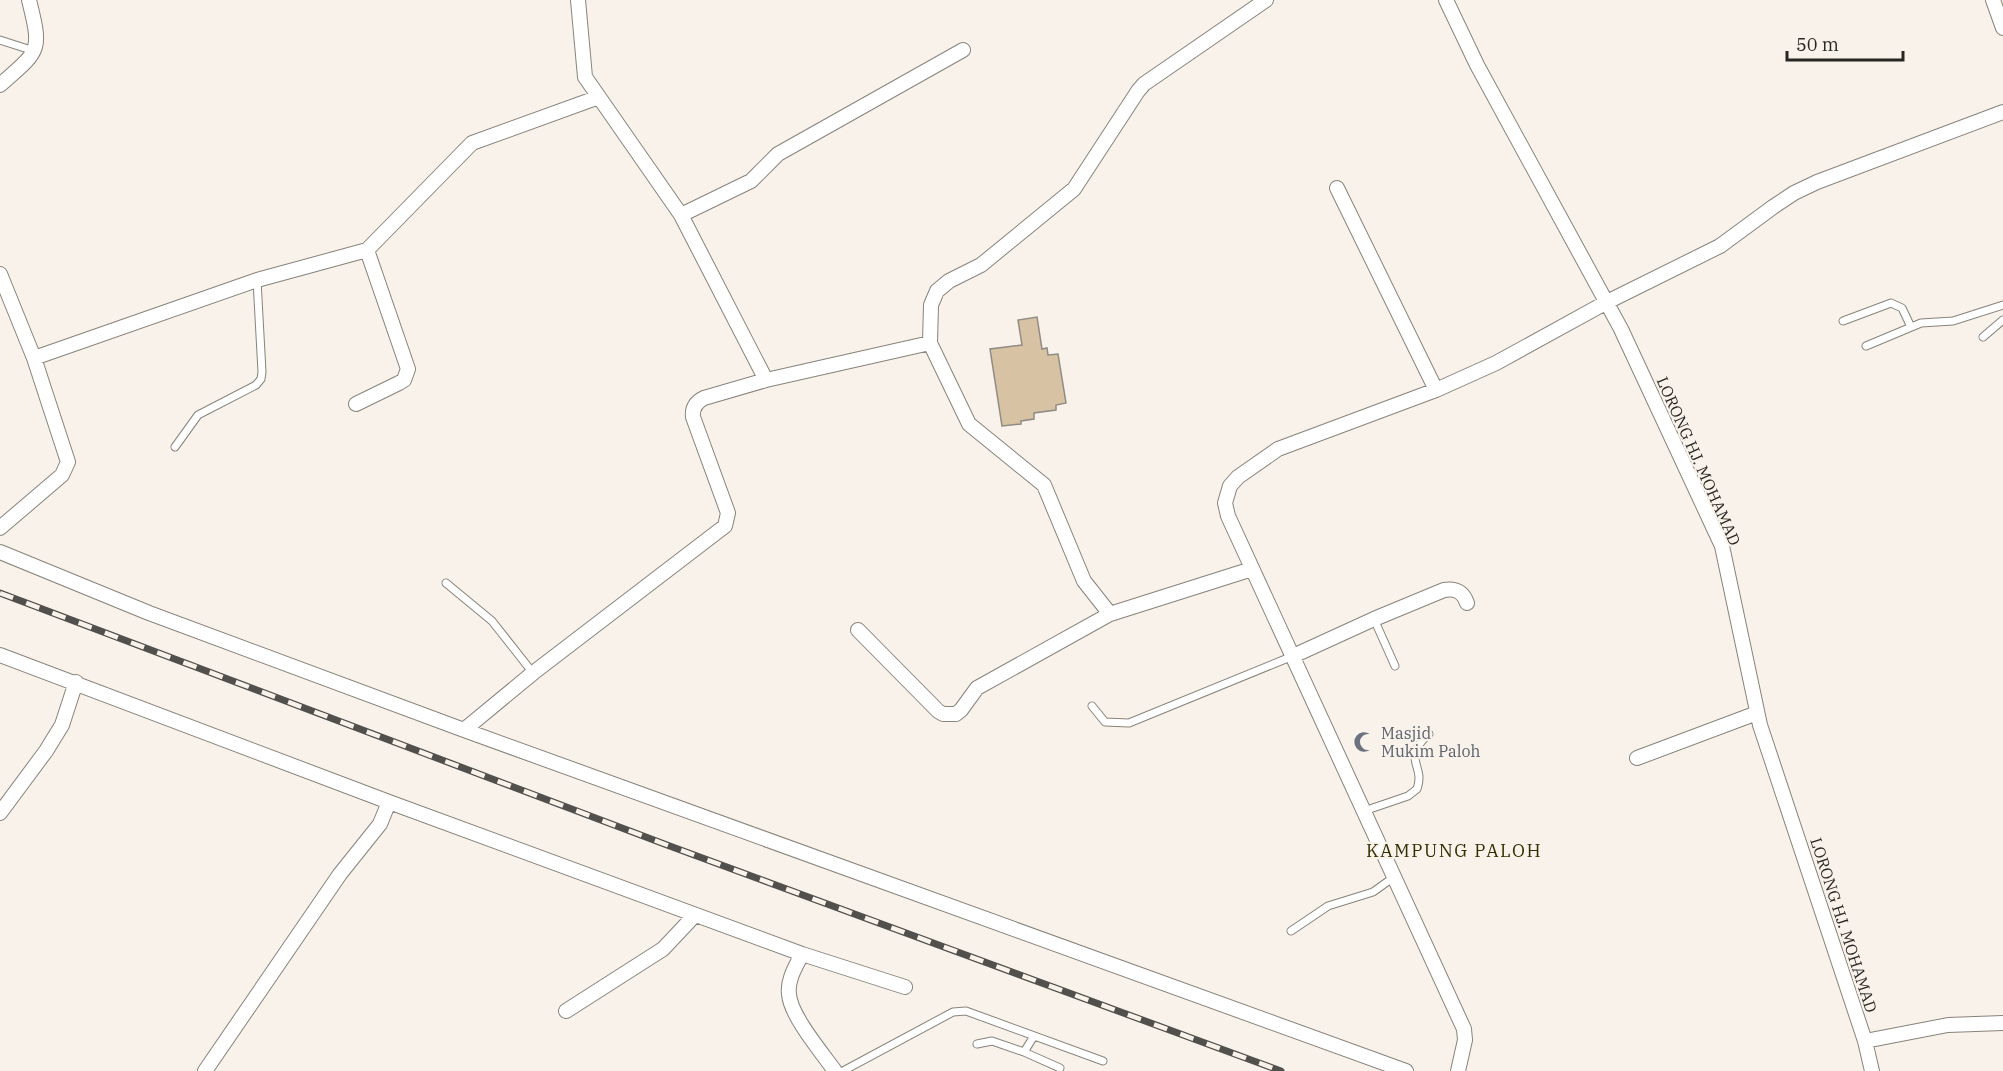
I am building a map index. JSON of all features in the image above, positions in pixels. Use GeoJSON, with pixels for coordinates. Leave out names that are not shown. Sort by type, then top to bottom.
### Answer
{"type":"FeatureCollection","features":[{"type":"Feature","properties":{"kind":"street"},"geometry":{"type":"LineString","coordinates":[[0,85],[26,63],[34,51],[37,36],[29,0]]}},
{"type":"Feature","properties":{"kind":"street"},"geometry":{"type":"LineString","coordinates":[[578,0],[584,74],[681,215],[766,380]]}},
{"type":"Feature","properties":{"kind":"street"},"geometry":{"type":"LineString","coordinates":[[1110,614],[1084,581],[1041,482],[969,424],[930,343],[933,297],[942,285],[981,264],[1074,189],[1144,84],[1266,0]]}},
{"type":"Feature","properties":{"kind":"street","name":"LORONG HJ. MOHAMAD"},"geometry":{"type":"LineString","coordinates":[[1446,0],[1477,65],[1621,329],[1722,546],[1757,713],[1865,1041],[1872,1071]]}},
{"type":"Feature","properties":{"kind":"street"},"geometry":{"type":"LineString","coordinates":[[1993,0],[2003,28]]}},
{"type":"Feature","properties":{"kind":"street"},"geometry":{"type":"LineString","coordinates":[[681,215],[751,181],[778,154],[963,50]]}},
{"type":"Feature","properties":{"kind":"street"},"geometry":{"type":"LineString","coordinates":[[34,358],[257,280],[367,250],[472,143],[599,97]]}},
{"type":"Feature","properties":{"kind":"street"},"geometry":{"type":"LineString","coordinates":[[1458,1071],[1465,1032],[1225,507],[1226,496],[1234,481],[1278,449],[1436,390],[1496,363],[1607,302],[1720,246],[1794,193],[1817,182],[2003,112]]}},
{"type":"Feature","properties":{"kind":"street"},"geometry":{"type":"LineString","coordinates":[[1337,188],[1436,390]]}},
{"type":"Feature","properties":{"kind":"street"},"geometry":{"type":"LineString","coordinates":[[356,404],[404,380],[408,369],[367,250]]}},
{"type":"Feature","properties":{"kind":"street"},"geometry":{"type":"LineString","coordinates":[[0,274],[34,358],[67,457],[67,466],[62,475],[0,528]]}},
{"type":"Feature","properties":{"kind":"street"},"geometry":{"type":"LineString","coordinates":[[464,730],[533,673],[725,526],[728,513],[693,417],[693,411],[699,401],[766,380],[930,343]]}},
{"type":"Feature","properties":{"kind":"street"},"geometry":{"type":"LineString","coordinates":[[0,552],[149,613],[464,730],[1406,1071]]}},
{"type":"Feature","properties":{"kind":"street"},"geometry":{"type":"LineString","coordinates":[[858,630],[938,711],[950,715],[961,710],[977,688],[1110,614],[1252,569]]}},
{"type":"Feature","properties":{"kind":"street"},"geometry":{"type":"LineString","coordinates":[[1293,657],[1374,619],[1451,589],[1462,594],[1467,603]]}},
{"type":"Feature","properties":{"kind":"street"},"geometry":{"type":"LineString","coordinates":[[0,655],[695,915],[802,954],[905,987]]}},
{"type":"Feature","properties":{"kind":"street"},"geometry":{"type":"LineString","coordinates":[[0,813],[46,751],[62,725],[76,682]]}},
{"type":"Feature","properties":{"kind":"street"},"geometry":{"type":"LineString","coordinates":[[1637,758],[1757,713]]}},
{"type":"Feature","properties":{"kind":"street"},"geometry":{"type":"LineString","coordinates":[[206,1071],[340,874],[380,824],[389,802]]}},
{"type":"Feature","properties":{"kind":"street"},"geometry":{"type":"LineString","coordinates":[[566,1011],[663,949],[695,915]]}},
{"type":"Feature","properties":{"kind":"street"},"geometry":{"type":"LineString","coordinates":[[802,954],[791,976],[789,994],[794,1012],[835,1071]]}},
{"type":"Feature","properties":{"kind":"street"},"geometry":{"type":"LineString","coordinates":[[1865,1041],[1948,1025],[2003,1023]]}},
{"type":"Feature","properties":{"kind":"lane"},"geometry":{"type":"LineString","coordinates":[[0,40],[34,51]]}},
{"type":"Feature","properties":{"kind":"lane"},"geometry":{"type":"LineString","coordinates":[[175,447],[198,415],[256,386],[261,379],[257,280]]}},
{"type":"Feature","properties":{"kind":"lane"},"geometry":{"type":"LineString","coordinates":[[1843,321],[1891,303],[1902,308],[1911,327]]}},
{"type":"Feature","properties":{"kind":"lane"},"geometry":{"type":"LineString","coordinates":[[1866,346],[1924,322],[1953,321],[2003,305]]}},
{"type":"Feature","properties":{"kind":"lane"},"geometry":{"type":"LineString","coordinates":[[1983,337],[2003,320]]}},
{"type":"Feature","properties":{"kind":"lane"},"geometry":{"type":"LineString","coordinates":[[446,583],[492,621],[533,673]]}},
{"type":"Feature","properties":{"kind":"lane"},"geometry":{"type":"LineString","coordinates":[[1374,619],[1395,666]]}},
{"type":"Feature","properties":{"kind":"lane"},"geometry":{"type":"LineString","coordinates":[[1092,706],[1105,722],[1129,723],[1293,657]]}},
{"type":"Feature","properties":{"kind":"lane"},"geometry":{"type":"LineString","coordinates":[[1364,811],[1408,796],[1417,789],[1419,778],[1415,757],[1416,749],[1429,734]]}},
{"type":"Feature","properties":{"kind":"lane"},"geometry":{"type":"LineString","coordinates":[[1291,931],[1328,906],[1375,891],[1394,878]]}},
{"type":"Feature","properties":{"kind":"lane"},"geometry":{"type":"LineString","coordinates":[[843,1071],[956,1011],[966,1011],[1103,1061]]}},
{"type":"Feature","properties":{"kind":"lane"},"geometry":{"type":"LineString","coordinates":[[1024,1052],[1034,1036]]}},
{"type":"Feature","properties":{"kind":"lane"},"geometry":{"type":"LineString","coordinates":[[977,1044],[992,1041],[1060,1068]]}},
{"type":"Feature","properties":{"kind":"building"},"geometry":{"type":"Polygon","coordinates":[[[1037,317],[1042,349],[1047,348],[1048,355],[1058,354],[1066,403],[1056,405],[1056,410],[1034,413],[1034,419],[1021,421],[1021,424],[1002,426],[990,349],[1022,345],[1018,320],[1037,317]]]}},
{"type":"Feature","properties":{"kind":"railway"},"geometry":{"type":"LineString","coordinates":[[0,593],[667,845],[1281,1071]]}},
{"type":"Feature","properties":{"kind":"place","name":"Masjid Mukim Paloh"},"geometry":{"type":"Point","coordinates":[1364,742]}},
{"type":"Feature","properties":{"kind":"district","name":"KAMPUNG PALOH"},"geometry":{"type":"Point","coordinates":[1454,851]}}]}
